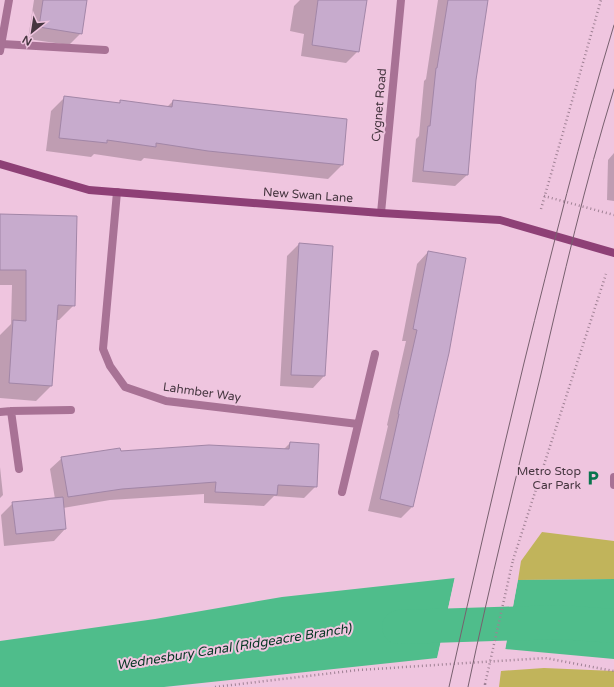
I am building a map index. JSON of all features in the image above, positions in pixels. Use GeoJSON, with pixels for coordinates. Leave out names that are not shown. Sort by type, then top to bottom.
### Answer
{"type":"FeatureCollection","features":[{"type":"Feature","properties":{"kind":"main road","name":"New Swan Lane"},"geometry":{"type":"LineString","coordinates":[[0,164],[89,190],[381,213],[500,220],[613,253]]}},
{"type":"Feature","properties":{"kind":"street"},"geometry":{"type":"LineString","coordinates":[[10,0],[1,48],[104,50]]}},
{"type":"Feature","properties":{"kind":"street","name":"Cygnet Road"},"geometry":{"type":"LineString","coordinates":[[381,213],[401,0]]}},
{"type":"Feature","properties":{"kind":"street","name":"Lahmber Way"},"geometry":{"type":"LineString","coordinates":[[117,192],[103,349],[110,366],[125,386],[166,401],[358,424]]}},
{"type":"Feature","properties":{"kind":"street"},"geometry":{"type":"LineString","coordinates":[[342,492],[375,354]]}},
{"type":"Feature","properties":{"kind":"street"},"geometry":{"type":"LineString","coordinates":[[0,412],[71,410]]}},
{"type":"Feature","properties":{"kind":"street"},"geometry":{"type":"LineString","coordinates":[[11,411],[19,469]]}},
{"type":"Feature","properties":{"kind":"street"},"geometry":{"type":"LineString","coordinates":[[614,477],[614,485]]}},
{"type":"Feature","properties":{"kind":"path"},"geometry":{"type":"LineString","coordinates":[[601,0],[544,196],[614,215]]}},
{"type":"Feature","properties":{"kind":"path"},"geometry":{"type":"LineString","coordinates":[[485,685],[513,560],[613,253]]}},
{"type":"Feature","properties":{"kind":"path"},"geometry":{"type":"LineString","coordinates":[[215,687],[358,670],[545,658],[614,671]]}},
{"type":"Feature","properties":{"kind":"shaded area"},"geometry":{"type":"Polygon","coordinates":[[[542,532],[614,541],[614,579],[518,580],[521,561],[542,532]]]}},
{"type":"Feature","properties":{"kind":"shaded area"},"geometry":{"type":"Polygon","coordinates":[[[544,668],[614,671],[614,687],[499,687],[501,671],[544,668]]]}},
{"type":"Feature","properties":{"kind":"water"},"geometry":{"type":"Polygon","coordinates":[[[455,578],[437,658],[164,687],[0,687],[0,641],[155,619],[282,597],[455,578]]]}},
{"type":"Feature","properties":{"kind":"water"},"geometry":{"type":"Polygon","coordinates":[[[614,579],[614,659],[505,649],[518,580],[614,579]]]}},
{"type":"Feature","properties":{"kind":"pier"},"geometry":{"type":"Polygon","coordinates":[[[455,576],[457,578],[439,658],[437,660],[455,576]]]}},
{"type":"Feature","properties":{"kind":"pier"},"geometry":{"type":"Polygon","coordinates":[[[518,578],[505,651],[503,649],[518,578]]]}},
{"type":"Feature","properties":{"kind":"building"},"geometry":{"type":"Polygon","coordinates":[[[43,0],[87,0],[82,34],[39,27],[43,0]]]}},
{"type":"Feature","properties":{"kind":"building"},"geometry":{"type":"Polygon","coordinates":[[[318,0],[367,0],[359,52],[312,45],[318,0]]]}},
{"type":"Feature","properties":{"kind":"building"},"geometry":{"type":"Polygon","coordinates":[[[448,0],[488,0],[476,80],[468,175],[423,171],[428,126],[430,126],[436,68],[448,0]]]}},
{"type":"Feature","properties":{"kind":"building"},"geometry":{"type":"Polygon","coordinates":[[[64,96],[120,103],[120,100],[172,107],[173,100],[347,119],[343,165],[208,151],[156,143],[156,147],[107,140],[107,143],[59,138],[64,96]]]}},
{"type":"Feature","properties":{"kind":"building"},"geometry":{"type":"Polygon","coordinates":[[[0,214],[77,216],[75,306],[58,305],[52,386],[9,383],[13,320],[26,321],[26,270],[0,270],[0,214]]]}},
{"type":"Feature","properties":{"kind":"building"},"geometry":{"type":"Polygon","coordinates":[[[299,243],[333,246],[325,376],[291,375],[299,243]]]}},
{"type":"Feature","properties":{"kind":"building"},"geometry":{"type":"Polygon","coordinates":[[[428,251],[466,258],[449,353],[413,507],[380,499],[417,330],[413,329],[428,251]]]}},
{"type":"Feature","properties":{"kind":"building"},"geometry":{"type":"Polygon","coordinates":[[[290,442],[319,444],[317,487],[278,485],[277,495],[215,492],[216,482],[122,489],[68,497],[61,457],[120,448],[121,451],[209,445],[289,449],[290,442]]]}},
{"type":"Feature","properties":{"kind":"building"},"geometry":{"type":"Polygon","coordinates":[[[63,497],[66,529],[16,534],[12,502],[63,497]]]}},
{"type":"Feature","properties":{"kind":"waterway","name":"Wednesbury Canal (Ridgeacre Branch)"},"geometry":{"type":"LineString","coordinates":[[399,627],[561,622],[614,626]]}},
{"type":"Feature","properties":{"kind":"tram line"},"geometry":{"type":"LineString","coordinates":[[449,687],[524,363],[578,151],[614,25]]}},
{"type":"Feature","properties":{"kind":"tram line"},"geometry":{"type":"LineString","coordinates":[[468,687],[494,569],[566,266],[593,160],[614,89]]}},
{"type":"Feature","properties":{"kind":"place","name":"Metro Stop Car Park"},"geometry":{"type":"Point","coordinates":[593,478]}}]}
